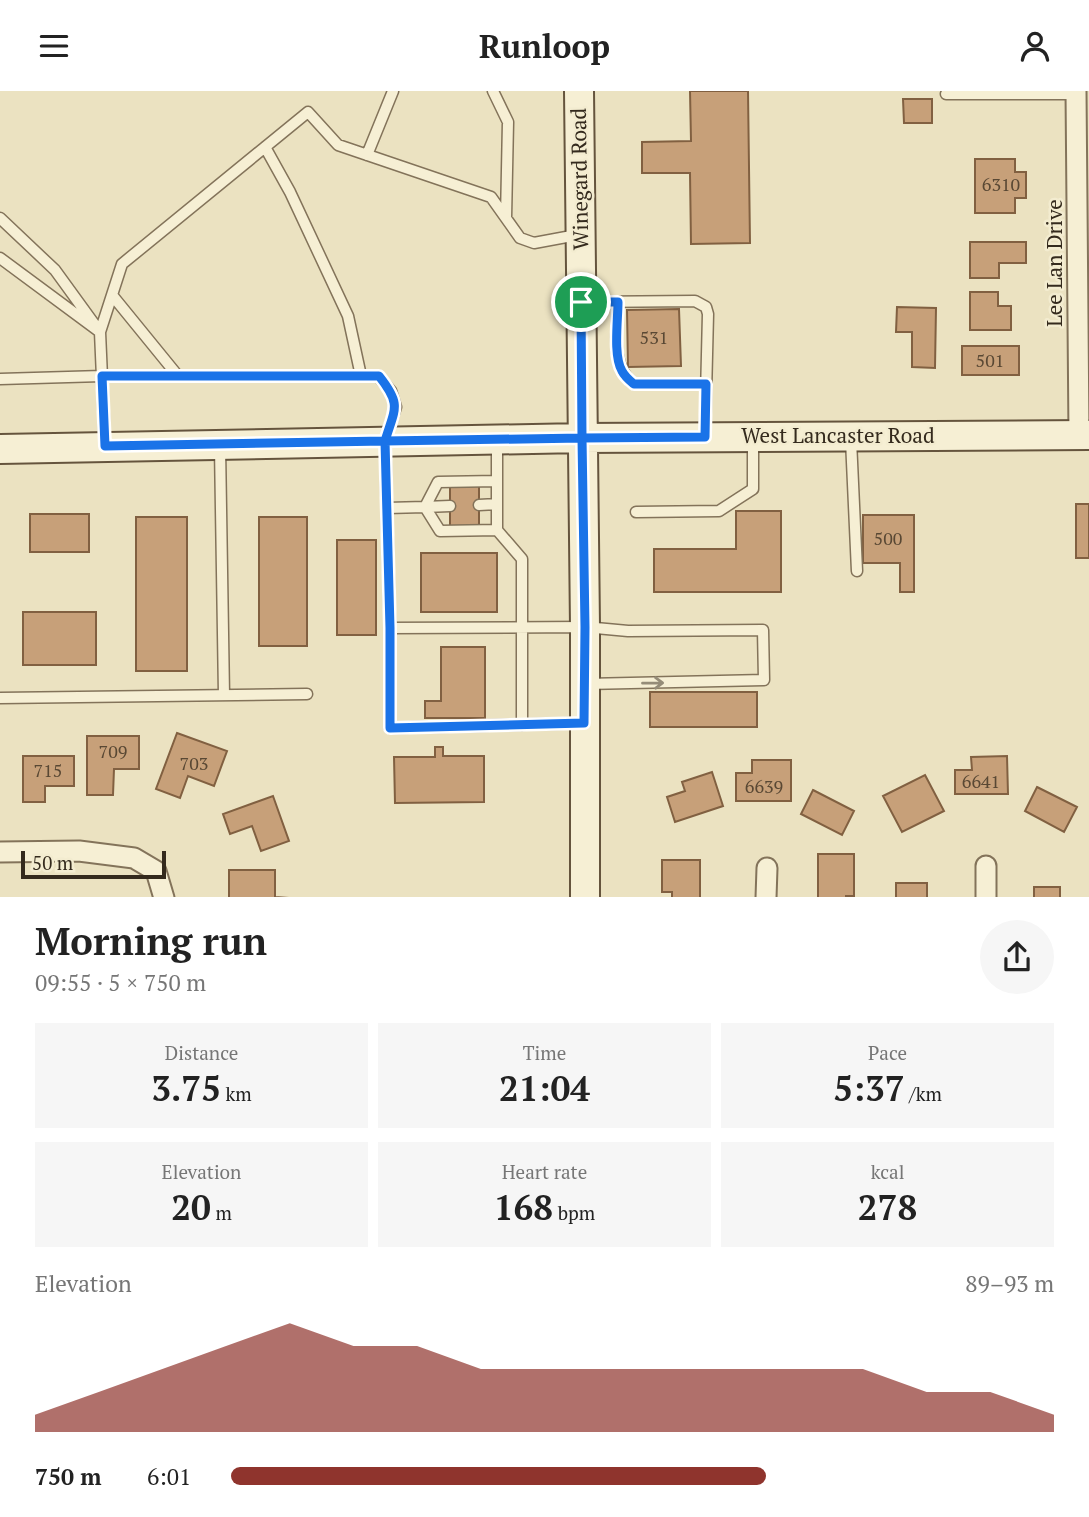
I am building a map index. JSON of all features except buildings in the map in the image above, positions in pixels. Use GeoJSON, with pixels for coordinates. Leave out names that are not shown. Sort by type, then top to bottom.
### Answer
{"type":"FeatureCollection","features":[{"type":"Feature","properties":{"kind":"street","name":"Winegard Road"},"geometry":{"type":"LineString","coordinates":[[579,91],[585,897]]}},
{"type":"Feature","properties":{"kind":"street","name":"Lee Lan Drive"},"geometry":{"type":"LineString","coordinates":[[1076,92],[1084,435]]}},
{"type":"Feature","properties":{"kind":"street","name":"West Lancaster Road"},"geometry":{"type":"LineString","coordinates":[[0,449],[497,439],[1084,435]]}},
{"type":"Feature","properties":{"kind":"street"},"geometry":{"type":"LineString","coordinates":[[0,852],[79,852],[134,858],[156,871],[164,897]]}},
{"type":"Feature","properties":{"kind":"street"},"geometry":{"type":"LineString","coordinates":[[986,866],[986,897]]}},
{"type":"Feature","properties":{"kind":"street"},"geometry":{"type":"LineString","coordinates":[[766,868],[766,897]]}},
{"type":"Feature","properties":{"kind":"lane"},"geometry":{"type":"LineString","coordinates":[[367,155],[393,91]]}},
{"type":"Feature","properties":{"kind":"lane"},"geometry":{"type":"LineString","coordinates":[[493,91],[508,122],[506,218]]}},
{"type":"Feature","properties":{"kind":"lane"},"geometry":{"type":"LineString","coordinates":[[946,94],[1076,92]]}},
{"type":"Feature","properties":{"kind":"lane"},"geometry":{"type":"LineString","coordinates":[[105,446],[100,332],[122,264],[309,112],[338,145],[491,197],[520,238],[534,243],[580,235]]}},
{"type":"Feature","properties":{"kind":"lane"},"geometry":{"type":"LineString","coordinates":[[265,147],[290,192],[348,316],[361,376]]}},
{"type":"Feature","properties":{"kind":"lane"},"geometry":{"type":"LineString","coordinates":[[0,218],[55,270],[100,332]]}},
{"type":"Feature","properties":{"kind":"lane"},"geometry":{"type":"LineString","coordinates":[[0,258],[100,332]]}},
{"type":"Feature","properties":{"kind":"lane"},"geometry":{"type":"LineString","coordinates":[[112,295],[178,376]]}},
{"type":"Feature","properties":{"kind":"lane"},"geometry":{"type":"LineString","coordinates":[[581,302],[695,301],[706,307],[705,437]]}},
{"type":"Feature","properties":{"kind":"lane"},"geometry":{"type":"LineString","coordinates":[[618,302],[617,351],[619,365],[628,380],[634,384],[706,384]]}},
{"type":"Feature","properties":{"kind":"lane"},"geometry":{"type":"LineString","coordinates":[[0,379],[102,376],[379,376],[391,391],[396,407],[385,441],[390,728],[584,723]]}},
{"type":"Feature","properties":{"kind":"lane"},"geometry":{"type":"LineString","coordinates":[[636,512],[719,511],[753,489],[753,436]]}},
{"type":"Feature","properties":{"kind":"lane"},"geometry":{"type":"LineString","coordinates":[[850,436],[856,572]]}},
{"type":"Feature","properties":{"kind":"lane"},"geometry":{"type":"LineString","coordinates":[[497,439],[498,530],[522,559],[522,725]]}},
{"type":"Feature","properties":{"kind":"lane"},"geometry":{"type":"LineString","coordinates":[[220,444],[224,695]]}},
{"type":"Feature","properties":{"kind":"lane"},"geometry":{"type":"LineString","coordinates":[[425,507],[438,482],[497,481]]}},
{"type":"Feature","properties":{"kind":"lane"},"geometry":{"type":"LineString","coordinates":[[479,505],[498,504]]}},
{"type":"Feature","properties":{"kind":"lane"},"geometry":{"type":"LineString","coordinates":[[387,508],[450,506]]}},
{"type":"Feature","properties":{"kind":"lane"},"geometry":{"type":"LineString","coordinates":[[425,507],[440,531],[498,530]]}},
{"type":"Feature","properties":{"kind":"lane"},"geometry":{"type":"LineString","coordinates":[[390,628],[763,630],[764,680],[584,684]]}},
{"type":"Feature","properties":{"kind":"lane"},"geometry":{"type":"LineString","coordinates":[[0,698],[307,694]]}},
{"type":"Feature","properties":{"kind":"route"},"geometry":{"type":"LineString","coordinates":[[581,302],[582,438],[385,441],[396,407],[391,391],[379,376],[102,376],[105,446],[385,441],[390,728],[584,723],[582,438],[705,437],[706,384],[634,384],[628,380],[619,365],[618,302],[581,302]]}}]}
